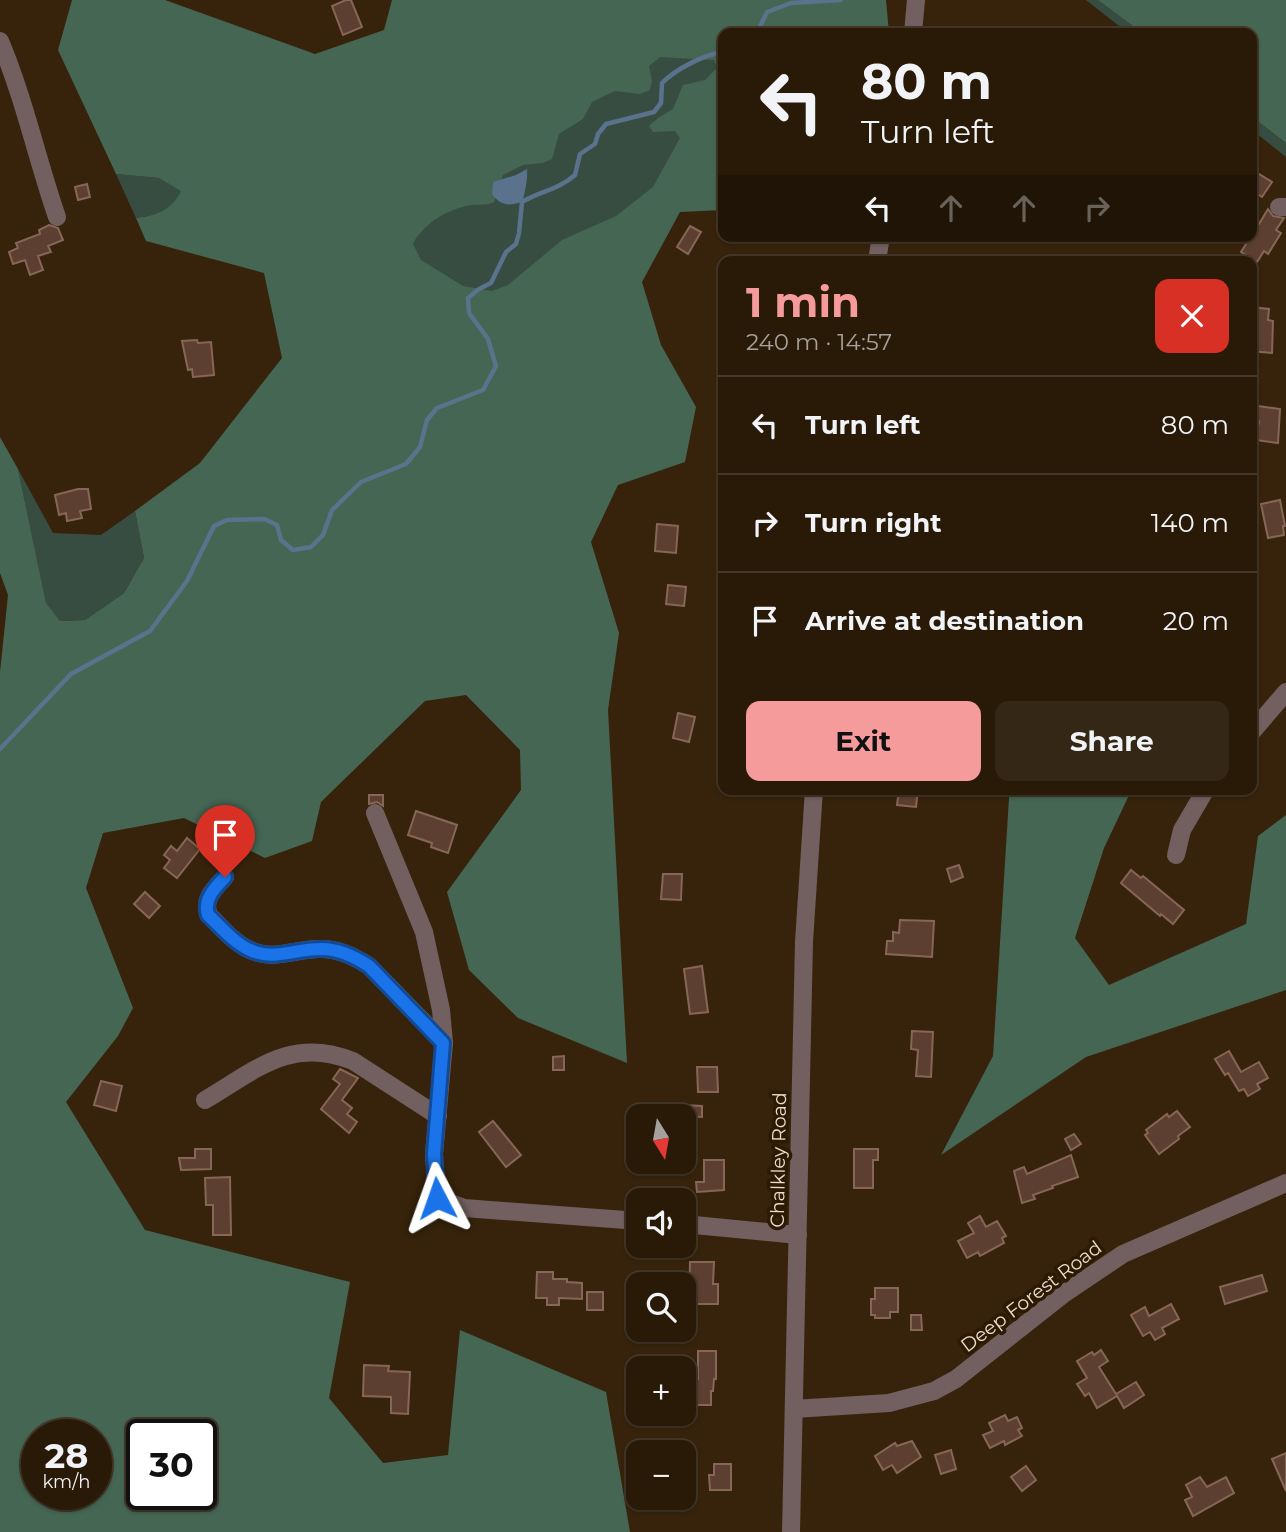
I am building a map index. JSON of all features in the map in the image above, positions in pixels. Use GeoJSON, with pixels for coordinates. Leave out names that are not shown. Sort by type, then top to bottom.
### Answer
{"type":"FeatureCollection","features":[{"type":"Feature","properties":{"kind":"street"},"geometry":{"type":"LineString","coordinates":[[913,28],[916,0]]}},
{"type":"Feature","properties":{"kind":"street"},"geometry":{"type":"LineString","coordinates":[[0,41],[25,109],[57,217]]}},
{"type":"Feature","properties":{"kind":"street"},"geometry":{"type":"LineString","coordinates":[[1257,726],[1286,692]]}},
{"type":"Feature","properties":{"kind":"street","name":"Chalkley Road"},"geometry":{"type":"LineString","coordinates":[[791,1532],[806,888],[814,795]]}},
{"type":"Feature","properties":{"kind":"street"},"geometry":{"type":"LineString","coordinates":[[1176,855],[1182,830],[1202,795]]}},
{"type":"Feature","properties":{"kind":"street"},"geometry":{"type":"LineString","coordinates":[[375,813],[424,932],[441,1010],[443,1043],[434,1154],[437,1198],[464,1208],[626,1220]]}},
{"type":"Feature","properties":{"kind":"street"},"geometry":{"type":"LineString","coordinates":[[225,877],[206,901],[206,908],[208,915],[241,945],[263,954],[276,955],[330,949],[359,959],[369,966],[443,1043]]}},
{"type":"Feature","properties":{"kind":"street"},"geometry":{"type":"LineString","coordinates":[[205,1100],[272,1060],[298,1052],[317,1051],[353,1061],[438,1116]]}},
{"type":"Feature","properties":{"kind":"street","name":"Deep Forest Road"},"geometry":{"type":"LineString","coordinates":[[794,1409],[889,1403],[934,1391],[956,1379],[1065,1293],[1123,1254],[1286,1183]]}},
{"type":"Feature","properties":{"kind":"street"},"geometry":{"type":"LineString","coordinates":[[696,1225],[798,1235]]}},
{"type":"Feature","properties":{"kind":"green space"},"geometry":{"type":"Polygon","coordinates":[[[72,0],[165,0],[315,54],[384,30],[392,0],[886,0],[889,28],[718,28],[718,210],[680,212],[642,282],[661,345],[696,407],[685,462],[618,485],[591,542],[619,633],[608,710],[627,1063],[518,1018],[469,970],[447,892],[521,790],[520,750],[466,695],[425,701],[321,802],[312,841],[265,858],[184,818],[103,833],[86,888],[133,1008],[118,1036],[66,1102],[145,1230],[350,1282],[329,1398],[383,1463],[448,1455],[460,1330],[606,1392],[630,1532],[0,1532],[0,672],[8,595],[0,573],[0,437],[18,469],[46,603],[60,621],[85,620],[124,593],[144,558],[135,511],[200,463],[282,358],[264,273],[146,241],[136,218],[162,211],[173,203],[181,191],[159,178],[116,174],[58,50],[72,0]],[[660,57],[649,66],[652,81],[650,90],[640,94],[615,91],[592,102],[583,119],[559,134],[552,159],[523,165],[503,175],[494,202],[464,206],[430,223],[413,244],[421,260],[463,286],[492,291],[508,285],[562,240],[616,216],[653,187],[680,138],[675,131],[653,132],[649,126],[673,109],[683,85],[705,80],[717,68],[714,60],[660,57]]]}},
{"type":"Feature","properties":{"kind":"green space"},"geometry":{"type":"Polygon","coordinates":[[[1086,0],[1098,0],[1135,28],[1122,28],[1086,0]]]}},
{"type":"Feature","properties":{"kind":"green space"},"geometry":{"type":"Polygon","coordinates":[[[1098,0],[1286,0],[1286,143],[1257,121],[1257,28],[1135,28],[1098,0]]]}},
{"type":"Feature","properties":{"kind":"green space"},"geometry":{"type":"Polygon","coordinates":[[[661,29],[718,33],[718,113],[668,180],[557,275],[488,302],[437,295],[255,151],[661,29]]]}},
{"type":"Feature","properties":{"kind":"green space"},"geometry":{"type":"Polygon","coordinates":[[[1257,121],[1286,143],[1286,157],[1257,134],[1257,121]]]}},
{"type":"Feature","properties":{"kind":"green space"},"geometry":{"type":"Polygon","coordinates":[[[116,174],[159,178],[182,191],[173,203],[162,211],[136,218],[116,174]]]}},
{"type":"Feature","properties":{"kind":"green space"},"geometry":{"type":"Polygon","coordinates":[[[18,469],[53,533],[101,535],[135,511],[144,558],[124,593],[85,620],[60,621],[46,604],[18,469]]]}},
{"type":"Feature","properties":{"kind":"green space"},"geometry":{"type":"Polygon","coordinates":[[[1010,795],[1129,795],[1104,848],[1075,938],[1109,985],[1246,924],[1258,836],[1286,815],[1286,990],[1086,1057],[941,1155],[993,1056],[1010,795]]]}},
{"type":"Feature","properties":{"kind":"water"},"geometry":{"type":"Polygon","coordinates":[[[527,169],[522,202],[505,204],[492,194],[493,182],[527,169]]]}},
{"type":"Feature","properties":{"kind":"building"},"geometry":{"type":"Polygon","coordinates":[[[351,0],[362,27],[343,35],[332,6],[351,0]]]}},
{"type":"Feature","properties":{"kind":"building"},"geometry":{"type":"Polygon","coordinates":[[[1257,173],[1272,182],[1262,197],[1257,194],[1257,173]]]}},
{"type":"Feature","properties":{"kind":"building"},"geometry":{"type":"Polygon","coordinates":[[[87,184],[90,197],[78,200],[75,187],[87,184]]]}},
{"type":"Feature","properties":{"kind":"building"},"geometry":{"type":"Polygon","coordinates":[[[1268,209],[1273,216],[1284,218],[1276,230],[1281,233],[1268,254],[1264,251],[1257,262],[1257,256],[1247,256],[1241,252],[1247,242],[1257,242],[1257,223],[1259,224],[1268,209]]]}},
{"type":"Feature","properties":{"kind":"building"},"geometry":{"type":"Polygon","coordinates":[[[49,225],[58,228],[63,240],[48,246],[51,252],[38,256],[43,270],[30,275],[25,260],[13,264],[9,252],[18,248],[16,243],[40,234],[39,230],[49,225]]]}},
{"type":"Feature","properties":{"kind":"building"},"geometry":{"type":"Polygon","coordinates":[[[690,226],[701,232],[688,254],[677,247],[690,226]]]}},
{"type":"Feature","properties":{"kind":"building"},"geometry":{"type":"Polygon","coordinates":[[[1257,308],[1269,309],[1268,320],[1273,321],[1272,353],[1257,352],[1257,308]]]}},
{"type":"Feature","properties":{"kind":"building"},"geometry":{"type":"Polygon","coordinates":[[[197,340],[198,343],[211,342],[214,375],[193,377],[192,369],[188,370],[182,341],[197,340]]]}},
{"type":"Feature","properties":{"kind":"building"},"geometry":{"type":"Polygon","coordinates":[[[1257,406],[1280,409],[1278,443],[1257,440],[1257,406]]]}},
{"type":"Feature","properties":{"kind":"building"},"geometry":{"type":"Polygon","coordinates":[[[88,489],[91,509],[80,511],[82,518],[67,521],[66,513],[59,515],[55,495],[88,489]]]}},
{"type":"Feature","properties":{"kind":"building"},"geometry":{"type":"Polygon","coordinates":[[[1280,500],[1284,535],[1268,538],[1261,504],[1280,500]]]}},
{"type":"Feature","properties":{"kind":"building"},"geometry":{"type":"Polygon","coordinates":[[[657,524],[678,526],[676,553],[655,551],[657,524]]]}},
{"type":"Feature","properties":{"kind":"building"},"geometry":{"type":"Polygon","coordinates":[[[668,585],[686,587],[684,606],[666,604],[668,585]]]}},
{"type":"Feature","properties":{"kind":"building"},"geometry":{"type":"Polygon","coordinates":[[[678,713],[695,717],[689,742],[673,738],[678,713]]]}},
{"type":"Feature","properties":{"kind":"building"},"geometry":{"type":"Polygon","coordinates":[[[369,795],[383,795],[383,806],[377,802],[369,804],[369,795]]]}},
{"type":"Feature","properties":{"kind":"building"},"geometry":{"type":"Polygon","coordinates":[[[898,795],[917,795],[916,807],[897,805],[898,795]]]}},
{"type":"Feature","properties":{"kind":"building"},"geometry":{"type":"Polygon","coordinates":[[[416,811],[457,825],[448,853],[431,847],[432,843],[408,835],[416,811]]]}},
{"type":"Feature","properties":{"kind":"building"},"geometry":{"type":"Polygon","coordinates":[[[187,838],[200,849],[177,878],[164,868],[170,860],[164,855],[171,846],[177,851],[187,838]]]}},
{"type":"Feature","properties":{"kind":"building"},"geometry":{"type":"Polygon","coordinates":[[[959,865],[963,877],[951,882],[947,869],[959,865]]]}},
{"type":"Feature","properties":{"kind":"building"},"geometry":{"type":"Polygon","coordinates":[[[1131,870],[1141,878],[1143,876],[1184,910],[1173,924],[1121,883],[1131,870]]]}},
{"type":"Feature","properties":{"kind":"building"},"geometry":{"type":"Polygon","coordinates":[[[663,874],[682,874],[681,900],[661,899],[663,874]]]}},
{"type":"Feature","properties":{"kind":"building"},"geometry":{"type":"Polygon","coordinates":[[[145,892],[160,906],[149,918],[134,904],[145,892]]]}},
{"type":"Feature","properties":{"kind":"building"},"geometry":{"type":"Polygon","coordinates":[[[900,920],[934,921],[932,957],[886,954],[887,941],[893,941],[893,932],[899,933],[900,920]]]}},
{"type":"Feature","properties":{"kind":"building"},"geometry":{"type":"Polygon","coordinates":[[[702,966],[708,1012],[690,1014],[684,969],[702,966]]]}},
{"type":"Feature","properties":{"kind":"building"},"geometry":{"type":"Polygon","coordinates":[[[912,1031],[933,1032],[931,1077],[916,1076],[918,1050],[911,1049],[912,1031]]]}},
{"type":"Feature","properties":{"kind":"building"},"geometry":{"type":"Polygon","coordinates":[[[1229,1051],[1241,1072],[1259,1062],[1268,1078],[1257,1084],[1260,1089],[1248,1096],[1244,1089],[1239,1091],[1228,1073],[1225,1075],[1215,1059],[1229,1051]]]}},
{"type":"Feature","properties":{"kind":"building"},"geometry":{"type":"Polygon","coordinates":[[[564,1056],[564,1070],[553,1070],[553,1057],[564,1056]]]}},
{"type":"Feature","properties":{"kind":"building"},"geometry":{"type":"Polygon","coordinates":[[[697,1067],[717,1067],[718,1092],[698,1092],[697,1067]]]}},
{"type":"Feature","properties":{"kind":"building"},"geometry":{"type":"Polygon","coordinates":[[[340,1069],[358,1078],[342,1100],[352,1108],[347,1114],[357,1122],[349,1133],[321,1109],[340,1084],[333,1079],[340,1069]]]}},
{"type":"Feature","properties":{"kind":"building"},"geometry":{"type":"Polygon","coordinates":[[[101,1081],[122,1086],[116,1111],[94,1105],[101,1081]]]}},
{"type":"Feature","properties":{"kind":"building"},"geometry":{"type":"Polygon","coordinates":[[[696,1106],[702,1106],[702,1117],[696,1117],[696,1106]]]}},
{"type":"Feature","properties":{"kind":"building"},"geometry":{"type":"Polygon","coordinates":[[[1177,1111],[1190,1127],[1159,1154],[1145,1135],[1148,1133],[1146,1130],[1167,1114],[1169,1117],[1177,1111]]]}},
{"type":"Feature","properties":{"kind":"building"},"geometry":{"type":"Polygon","coordinates":[[[493,1121],[521,1155],[506,1167],[479,1132],[493,1121]]]}},
{"type":"Feature","properties":{"kind":"building"},"geometry":{"type":"Polygon","coordinates":[[[1074,1134],[1081,1144],[1071,1150],[1065,1139],[1074,1134]]]}},
{"type":"Feature","properties":{"kind":"building"},"geometry":{"type":"Polygon","coordinates":[[[195,1149],[211,1149],[211,1169],[181,1170],[179,1158],[195,1158],[195,1149]]]}},
{"type":"Feature","properties":{"kind":"building"},"geometry":{"type":"Polygon","coordinates":[[[854,1149],[878,1149],[878,1160],[873,1160],[873,1188],[854,1188],[854,1149]]]}},
{"type":"Feature","properties":{"kind":"building"},"geometry":{"type":"Polygon","coordinates":[[[1071,1155],[1078,1177],[1052,1186],[1053,1188],[1033,1195],[1035,1199],[1022,1203],[1014,1171],[1024,1167],[1027,1174],[1071,1155]]]}},
{"type":"Feature","properties":{"kind":"building"},"geometry":{"type":"Polygon","coordinates":[[[704,1160],[724,1160],[724,1190],[697,1192],[696,1182],[704,1182],[704,1160]]]}},
{"type":"Feature","properties":{"kind":"building"},"geometry":{"type":"Polygon","coordinates":[[[230,1177],[231,1235],[213,1235],[213,1205],[206,1205],[205,1178],[230,1177]]]}},
{"type":"Feature","properties":{"kind":"building"},"geometry":{"type":"Polygon","coordinates":[[[980,1216],[986,1227],[997,1221],[1006,1236],[1002,1238],[1004,1243],[980,1256],[978,1252],[967,1258],[958,1241],[974,1233],[968,1223],[980,1216]]]}},
{"type":"Feature","properties":{"kind":"building"},"geometry":{"type":"Polygon","coordinates":[[[690,1262],[714,1262],[713,1284],[718,1284],[718,1304],[696,1304],[696,1272],[690,1272],[690,1262]]]}},
{"type":"Feature","properties":{"kind":"building"},"geometry":{"type":"Polygon","coordinates":[[[537,1272],[553,1272],[553,1279],[582,1283],[582,1299],[559,1298],[559,1305],[547,1305],[547,1298],[536,1298],[537,1272]]]}},
{"type":"Feature","properties":{"kind":"building"},"geometry":{"type":"Polygon","coordinates":[[[1262,1275],[1267,1291],[1225,1304],[1220,1287],[1262,1275]]]}},
{"type":"Feature","properties":{"kind":"building"},"geometry":{"type":"Polygon","coordinates":[[[875,1288],[898,1288],[898,1312],[890,1312],[890,1318],[875,1318],[875,1315],[871,1315],[871,1299],[875,1299],[875,1288]]]}},
{"type":"Feature","properties":{"kind":"building"},"geometry":{"type":"Polygon","coordinates":[[[587,1292],[603,1292],[603,1310],[587,1310],[587,1292]]]}},
{"type":"Feature","properties":{"kind":"building"},"geometry":{"type":"Polygon","coordinates":[[[1171,1304],[1179,1319],[1162,1328],[1165,1334],[1155,1340],[1150,1332],[1143,1336],[1131,1315],[1145,1307],[1149,1316],[1171,1304]]]}},
{"type":"Feature","properties":{"kind":"building"},"geometry":{"type":"Polygon","coordinates":[[[911,1315],[921,1315],[922,1330],[911,1330],[911,1315]]]}},
{"type":"Feature","properties":{"kind":"building"},"geometry":{"type":"Polygon","coordinates":[[[1101,1350],[1108,1361],[1099,1367],[1116,1394],[1136,1382],[1144,1395],[1124,1408],[1117,1396],[1097,1408],[1089,1393],[1085,1396],[1077,1384],[1087,1378],[1077,1361],[1101,1350]]]}},
{"type":"Feature","properties":{"kind":"building"},"geometry":{"type":"Polygon","coordinates":[[[698,1351],[716,1351],[716,1379],[711,1391],[711,1405],[696,1405],[698,1351]]]}},
{"type":"Feature","properties":{"kind":"building"},"geometry":{"type":"Polygon","coordinates":[[[364,1365],[389,1366],[388,1371],[410,1372],[408,1414],[391,1413],[391,1397],[363,1396],[364,1365]]]}},
{"type":"Feature","properties":{"kind":"building"},"geometry":{"type":"Polygon","coordinates":[[[1005,1415],[1008,1421],[1017,1417],[1022,1428],[1018,1430],[1022,1436],[1005,1445],[1004,1441],[990,1448],[983,1435],[993,1431],[989,1423],[1005,1415]]]}},
{"type":"Feature","properties":{"kind":"building"},"geometry":{"type":"Polygon","coordinates":[[[912,1441],[921,1457],[897,1473],[892,1465],[883,1470],[875,1456],[895,1443],[897,1446],[912,1441]]]}},
{"type":"Feature","properties":{"kind":"building"},"geometry":{"type":"Polygon","coordinates":[[[951,1450],[956,1469],[941,1474],[935,1455],[951,1450]]]}},
{"type":"Feature","properties":{"kind":"building"},"geometry":{"type":"Polygon","coordinates":[[[1286,1453],[1286,1491],[1272,1459],[1286,1453]]]}},
{"type":"Feature","properties":{"kind":"building"},"geometry":{"type":"Polygon","coordinates":[[[714,1464],[731,1464],[731,1490],[710,1490],[709,1475],[714,1475],[714,1464]]]}},
{"type":"Feature","properties":{"kind":"building"},"geometry":{"type":"Polygon","coordinates":[[[1026,1466],[1036,1480],[1022,1491],[1011,1477],[1026,1466]]]}},
{"type":"Feature","properties":{"kind":"building"},"geometry":{"type":"Polygon","coordinates":[[[1200,1477],[1207,1487],[1226,1477],[1234,1493],[1193,1516],[1185,1500],[1192,1497],[1186,1485],[1200,1477]]]}},
{"type":"Feature","properties":{"kind":"waterway"},"geometry":{"type":"LineString","coordinates":[[759,28],[767,12],[791,3],[841,0]]}},
{"type":"Feature","properties":{"kind":"waterway"},"geometry":{"type":"LineString","coordinates":[[0,749],[71,674],[150,631],[187,581],[214,526],[227,520],[264,519],[277,525],[281,540],[293,550],[311,547],[323,535],[332,510],[361,482],[406,464],[420,447],[427,420],[437,408],[483,390],[496,366],[488,339],[469,313],[468,298],[491,283],[506,252],[516,244],[522,202],[562,184],[575,175],[580,154],[595,144],[598,134],[606,124],[654,112],[661,103],[662,83],[682,68],[718,53]]}},
{"type":"Feature","properties":{"kind":"route"},"geometry":{"type":"LineString","coordinates":[[225,877],[206,901],[206,908],[208,915],[241,945],[263,954],[276,955],[330,949],[359,959],[369,966],[443,1043],[434,1154],[437,1198]]}}]}
